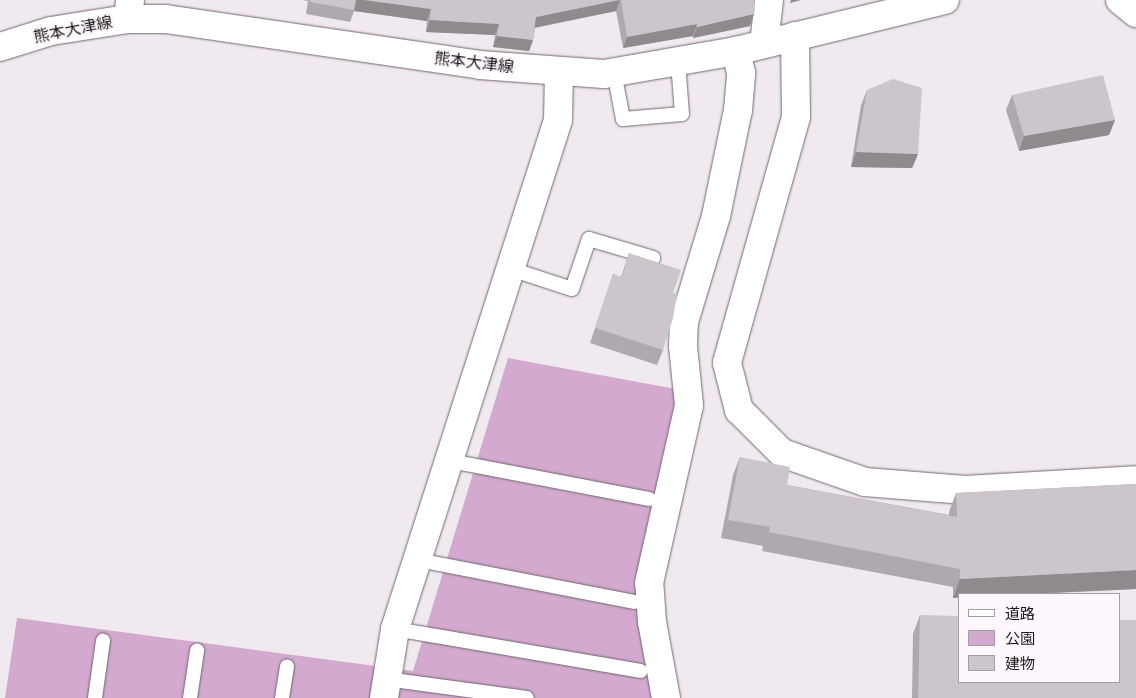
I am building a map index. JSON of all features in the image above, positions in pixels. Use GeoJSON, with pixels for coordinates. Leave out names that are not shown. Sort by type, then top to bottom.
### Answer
{"type":"FeatureCollection","features":[{"type":"Feature","properties":{"kind":"street"},"geometry":{"type":"LineString","coordinates":[[764,44],[769,0]]}},
{"type":"Feature","properties":{"kind":"street","name":"熊本大津線"},"geometry":{"type":"LineString","coordinates":[[0,47],[129,10],[166,19],[480,65],[559,73],[614,72],[736,51],[945,0]]}},
{"type":"Feature","properties":{"kind":"street"},"geometry":{"type":"LineString","coordinates":[[1120,0],[1136,13]]}},
{"type":"Feature","properties":{"kind":"street"},"geometry":{"type":"LineString","coordinates":[[795,36],[796,117],[727,363],[739,410],[782,453],[864,482],[965,490],[1136,480]]}},
{"type":"Feature","properties":{"kind":"street"},"geometry":{"type":"LineString","coordinates":[[666,698],[652,622],[648,583],[689,405],[683,346],[684,322],[716,216],[738,110],[741,73],[736,51]]}},
{"type":"Feature","properties":{"kind":"street"},"geometry":{"type":"LineString","coordinates":[[385,689],[395,629],[558,120],[559,73]]}},
{"type":"Feature","properties":{"kind":"lane"},"geometry":{"type":"LineString","coordinates":[[614,72],[623,119],[682,114],[678,62]]}},
{"type":"Feature","properties":{"kind":"lane"},"geometry":{"type":"LineString","coordinates":[[511,269],[572,289],[589,239],[653,258]]}},
{"type":"Feature","properties":{"kind":"lane"},"geometry":{"type":"LineString","coordinates":[[450,461],[649,499]]}},
{"type":"Feature","properties":{"kind":"lane"},"geometry":{"type":"LineString","coordinates":[[418,560],[634,602]]}},
{"type":"Feature","properties":{"kind":"lane"},"geometry":{"type":"LineString","coordinates":[[395,629],[640,671]]}},
{"type":"Feature","properties":{"kind":"lane"},"geometry":{"type":"LineString","coordinates":[[96,698],[103,641]]}},
{"type":"Feature","properties":{"kind":"lane"},"geometry":{"type":"LineString","coordinates":[[190,698],[197,651]]}},
{"type":"Feature","properties":{"kind":"lane"},"geometry":{"type":"LineString","coordinates":[[282,698],[286,666]]}},
{"type":"Feature","properties":{"kind":"lane"},"geometry":{"type":"LineString","coordinates":[[385,689],[527,698]]}},
{"type":"Feature","properties":{"kind":"green space"},"geometry":{"type":"Polygon","coordinates":[[[508,358],[681,390],[640,578],[653,698],[5,698],[17,618],[413,671],[508,358]]]}},
{"type":"Feature","properties":{"kind":"building"},"geometry":{"type":"Polygon","coordinates":[[[310,0],[356,0],[354,10],[310,2],[310,0]]]}},
{"type":"Feature","properties":{"kind":"building"},"geometry":{"type":"Polygon","coordinates":[[[364,0],[619,0],[536,17],[533,40],[497,36],[499,24],[430,20],[431,9],[364,0]]]}},
{"type":"Feature","properties":{"kind":"building"},"geometry":{"type":"Polygon","coordinates":[[[621,0],[754,0],[755,10],[754,14],[697,27],[697,24],[627,37],[621,0]]]}},
{"type":"Feature","properties":{"kind":"building"},"geometry":{"type":"Polygon","coordinates":[[[1103,75],[1115,120],[1024,136],[1012,95],[1103,75]]]}},
{"type":"Feature","properties":{"kind":"building"},"geometry":{"type":"Polygon","coordinates":[[[893,79],[922,88],[918,154],[856,152],[867,90],[893,79]]]}},
{"type":"Feature","properties":{"kind":"building"},"geometry":{"type":"Polygon","coordinates":[[[629,253],[681,270],[673,293],[677,294],[673,318],[663,350],[595,328],[613,274],[622,277],[629,253]]]}},
{"type":"Feature","properties":{"kind":"building"},"geometry":{"type":"Polygon","coordinates":[[[740,457],[790,467],[787,485],[957,517],[956,493],[1136,484],[1136,570],[960,579],[960,569],[769,532],[770,527],[728,520],[740,457]]]}},
{"type":"Feature","properties":{"kind":"building"},"geometry":{"type":"Polygon","coordinates":[[[920,615],[958,616],[958,683],[1121,683],[1121,620],[1136,620],[1136,698],[918,698],[920,615]]]}}]}
